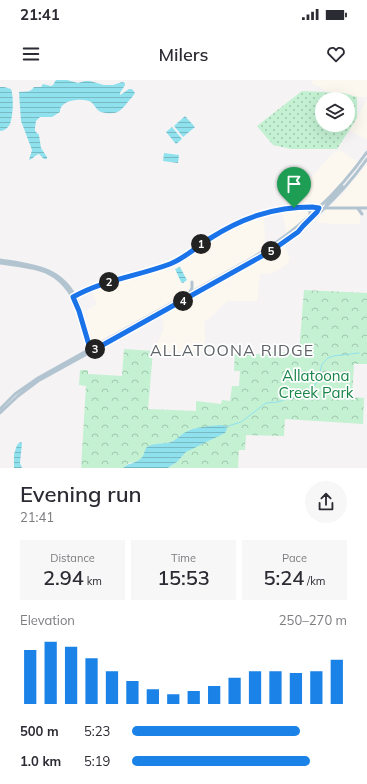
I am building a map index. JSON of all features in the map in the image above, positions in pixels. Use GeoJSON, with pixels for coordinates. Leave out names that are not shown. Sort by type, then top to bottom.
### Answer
{"type":"FeatureCollection","features":[{"type":"Feature","properties":{"kind":"main road"},"geometry":{"type":"LineString","coordinates":[[325,208],[326,204],[337,192],[367,152]]}},
{"type":"Feature","properties":{"kind":"main road"},"geometry":{"type":"LineString","coordinates":[[0,409],[15,394],[32,382],[170,308],[280,245],[298,232],[325,208],[367,159]]}},
{"type":"Feature","properties":{"kind":"main road"},"geometry":{"type":"LineString","coordinates":[[197,293],[201,287],[264,251],[293,231],[319,208],[347,178]]}},
{"type":"Feature","properties":{"kind":"main road"},"geometry":{"type":"LineString","coordinates":[[333,200],[332,205],[337,208]]}},
{"type":"Feature","properties":{"kind":"main road"},"geometry":{"type":"LineString","coordinates":[[319,208],[367,208]]}},
{"type":"Feature","properties":{"kind":"main road"},"geometry":{"type":"LineString","coordinates":[[298,232],[319,208]]}},
{"type":"Feature","properties":{"kind":"main road"},"geometry":{"type":"LineString","coordinates":[[357,208],[362,214]]}},
{"type":"Feature","properties":{"kind":"main road"},"geometry":{"type":"LineString","coordinates":[[307,209],[311,212],[310,216]]}},
{"type":"Feature","properties":{"kind":"main road"},"geometry":{"type":"LineString","coordinates":[[0,262],[32,265],[49,271],[66,284],[78,302],[92,350]]}},
{"type":"Feature","properties":{"kind":"main road"},"geometry":{"type":"LineString","coordinates":[[0,413],[18,396],[34,384],[87,354],[101,342],[190,293],[197,293],[200,289],[212,283],[221,275]]}},
{"type":"Feature","properties":{"kind":"main road"},"geometry":{"type":"LineString","coordinates":[[190,293],[193,284],[201,287]]}},
{"type":"Feature","properties":{"kind":"main road"},"geometry":{"type":"LineString","coordinates":[[75,296],[89,345],[92,350]]}},
{"type":"Feature","properties":{"kind":"main road"},"geometry":{"type":"LineString","coordinates":[[92,350],[112,338],[120,331]]}},
{"type":"Feature","properties":{"kind":"main road"},"geometry":{"type":"LineString","coordinates":[[90,341],[95,343],[101,342]]}},
{"type":"Feature","properties":{"kind":"street"},"geometry":{"type":"LineString","coordinates":[[291,207],[319,208]]}},
{"type":"Feature","properties":{"kind":"street"},"geometry":{"type":"LineString","coordinates":[[75,296],[94,287],[171,264],[185,256],[200,244],[244,220],[291,207],[307,209],[319,208]]}},
{"type":"Feature","properties":{"kind":"shaded area"},"geometry":{"type":"Polygon","coordinates":[[[311,80],[367,80],[367,97],[355,96],[355,92],[327,92],[321,87],[312,84],[311,80]]]}},
{"type":"Feature","properties":{"kind":"shaded area"},"geometry":{"type":"Polygon","coordinates":[[[367,100],[367,139],[353,132],[355,132],[355,121],[367,100]]]}},
{"type":"Feature","properties":{"kind":"shaded area"},"geometry":{"type":"Polygon","coordinates":[[[340,150],[358,162],[323,202],[287,233],[282,211],[331,155],[340,150]]]}},
{"type":"Feature","properties":{"kind":"shaded area"},"geometry":{"type":"Polygon","coordinates":[[[367,164],[367,206],[360,206],[360,224],[321,223],[316,220],[342,195],[367,164]]]}},
{"type":"Feature","properties":{"kind":"shaded area"},"geometry":{"type":"Polygon","coordinates":[[[264,215],[265,248],[95,343],[91,341],[84,312],[97,304],[91,291],[104,285],[165,268],[179,262],[217,237],[241,224],[264,215]]]}},
{"type":"Feature","properties":{"kind":"shaded area"},"geometry":{"type":"Polygon","coordinates":[[[284,244],[290,259],[285,266],[272,273],[260,274],[257,301],[227,301],[204,322],[205,342],[202,344],[202,351],[160,351],[157,349],[164,328],[162,318],[158,316],[214,287],[257,262],[284,244]]]}},
{"type":"Feature","properties":{"kind":"green space"},"geometry":{"type":"Polygon","coordinates":[[[302,91],[322,92],[315,92],[315,132],[348,132],[337,149],[291,149],[273,145],[257,126],[302,91]]]}},
{"type":"Feature","properties":{"kind":"green space"},"geometry":{"type":"Polygon","coordinates":[[[355,96],[357,97],[357,118],[355,121],[355,96]]]}},
{"type":"Feature","properties":{"kind":"green space","name":"Allatoona Creek Park"},"geometry":{"type":"Polygon","coordinates":[[[304,290],[367,293],[367,364],[354,364],[352,397],[364,398],[363,424],[285,419],[284,436],[246,435],[245,450],[239,450],[238,468],[168,468],[192,448],[211,440],[175,440],[149,446],[145,450],[145,454],[140,460],[129,463],[123,468],[81,468],[86,386],[79,385],[80,370],[88,370],[88,374],[122,376],[124,349],[153,351],[148,409],[196,411],[196,401],[221,404],[222,400],[230,401],[232,386],[239,386],[240,371],[234,371],[235,352],[267,355],[268,352],[299,353],[304,290]]]}},
{"type":"Feature","properties":{"kind":"water"},"geometry":{"type":"Polygon","coordinates":[[[56,80],[67,80],[78,83],[90,81],[104,85],[113,85],[122,82],[125,83],[125,85],[120,95],[129,89],[132,89],[135,93],[116,113],[101,112],[91,102],[77,100],[67,102],[63,105],[60,112],[52,117],[40,117],[36,121],[35,131],[39,135],[41,148],[47,159],[44,159],[39,154],[29,160],[32,150],[21,121],[19,92],[29,91],[34,87],[41,87],[43,84],[51,86],[56,80]]]}},
{"type":"Feature","properties":{"kind":"water"},"geometry":{"type":"Polygon","coordinates":[[[0,87],[11,89],[13,101],[10,124],[6,129],[0,131],[0,87]]]}},
{"type":"Feature","properties":{"kind":"water"},"geometry":{"type":"Polygon","coordinates":[[[185,116],[195,127],[183,137],[174,126],[185,116]]]}},
{"type":"Feature","properties":{"kind":"water"},"geometry":{"type":"Polygon","coordinates":[[[172,127],[182,139],[176,144],[166,132],[172,127]]]}},
{"type":"Feature","properties":{"kind":"water"},"geometry":{"type":"Polygon","coordinates":[[[164,153],[179,155],[178,163],[163,161],[164,153]]]}},
{"type":"Feature","properties":{"kind":"water"},"geometry":{"type":"Polygon","coordinates":[[[180,267],[187,280],[183,283],[181,282],[175,269],[180,267]]]}},
{"type":"Feature","properties":{"kind":"water"},"geometry":{"type":"Polygon","coordinates":[[[220,425],[226,426],[227,429],[225,433],[186,452],[177,462],[168,468],[123,468],[141,458],[149,446],[171,442],[192,429],[220,425]]]}},
{"type":"Feature","properties":{"kind":"water"},"geometry":{"type":"Polygon","coordinates":[[[21,442],[20,463],[22,468],[14,468],[14,454],[17,445],[21,442]]]}},
{"type":"Feature","properties":{"kind":"waterway"},"geometry":{"type":"LineString","coordinates":[[225,427],[241,422],[266,403],[278,402],[300,396],[310,391],[318,381],[322,364],[328,358],[359,353]]}},
{"type":"Feature","properties":{"kind":"district","name":"ALLATOONA RIDGE"},"geometry":{"type":"Point","coordinates":[232,350]}},
{"type":"Feature","properties":{"kind":"route"},"geometry":{"type":"LineString","coordinates":[[312,207],[319,209],[298,232],[271,251],[92,351],[73,297],[94,287],[171,264],[185,256],[200,244],[244,220],[265,213],[294,208],[312,207]]}}]}
